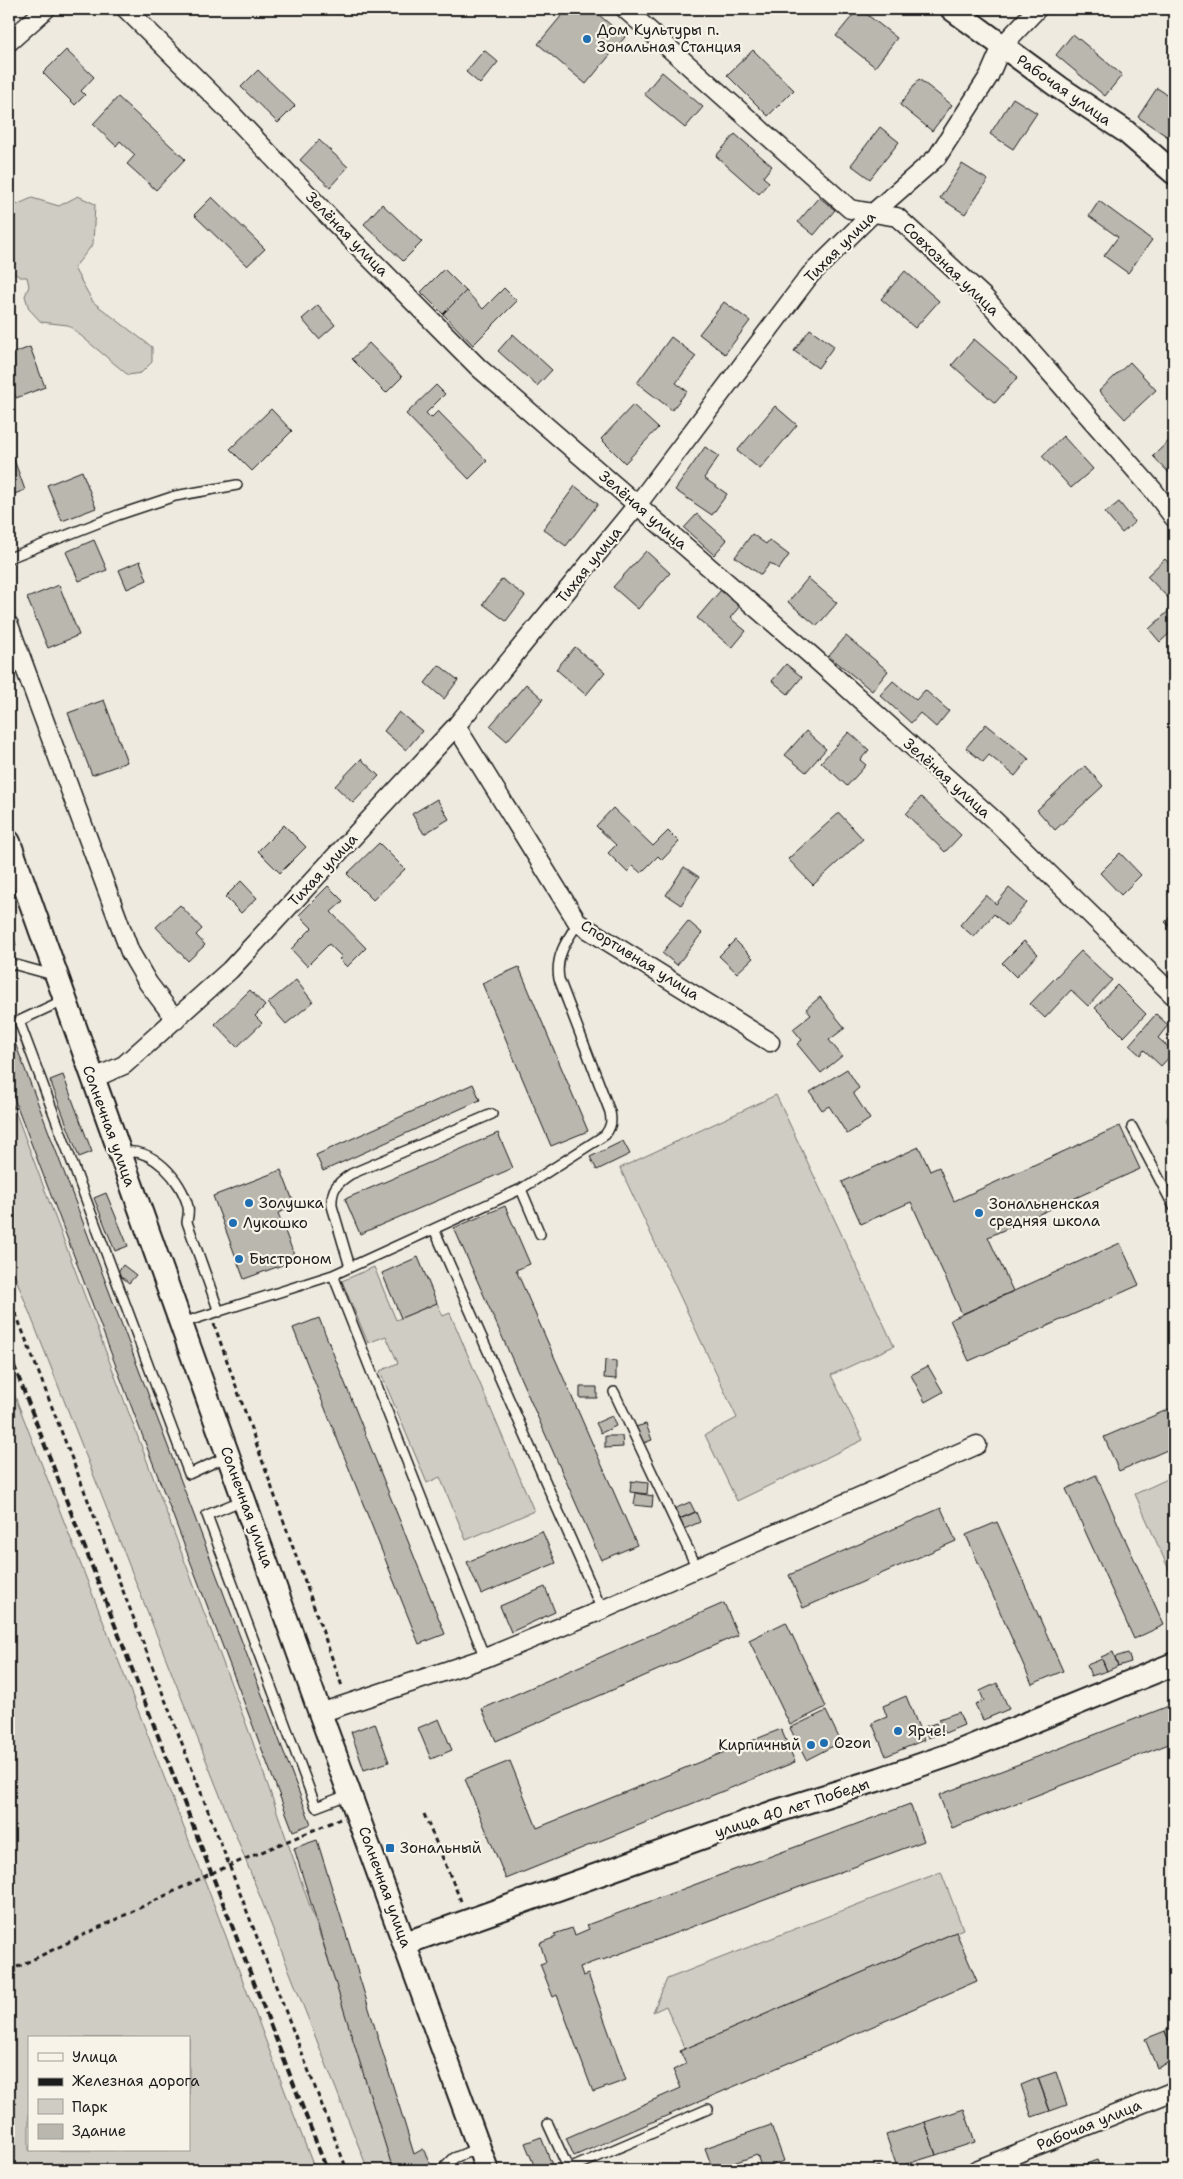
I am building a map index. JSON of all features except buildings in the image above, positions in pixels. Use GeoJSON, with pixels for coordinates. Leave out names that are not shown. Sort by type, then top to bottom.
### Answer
{"type":"FeatureCollection","features":[{"type":"Feature","properties":{"kind":"street"},"geometry":{"type":"LineString","coordinates":[[9,42],[46,9]]}},
{"type":"Feature","properties":{"kind":"street","name":"Зелёная улица"},"geometry":{"type":"LineString","coordinates":[[126,9],[224,106],[333,221],[479,368],[813,657],[995,821],[1174,996]]}},
{"type":"Feature","properties":{"kind":"street","name":"Совхозная улица"},"geometry":{"type":"LineString","coordinates":[[625,9],[850,209],[897,217],[984,297],[1153,490],[1174,518]]}},
{"type":"Feature","properties":{"kind":"street","name":"Рабочая улица"},"geometry":{"type":"LineString","coordinates":[[952,9],[1060,88],[1125,131],[1174,173]]}},
{"type":"Feature","properties":{"kind":"street","name":"Тихая улица"},"geometry":{"type":"LineString","coordinates":[[92,1079],[124,1065],[230,970],[456,726],[637,505],[810,275],[873,213],[937,157],[989,76],[1002,46],[1038,9]]}},
{"type":"Feature","properties":{"kind":"street"},"geometry":{"type":"LineString","coordinates":[[9,625],[130,952],[148,983],[176,1020]]}},
{"type":"Feature","properties":{"kind":"street","name":"Спортивная улица"},"geometry":{"type":"LineString","coordinates":[[456,726],[578,923],[770,1042]]}},
{"type":"Feature","properties":{"kind":"street","name":"Солнечная улица"},"geometry":{"type":"LineString","coordinates":[[9,842],[92,1079],[182,1324],[320,1713],[406,1943],[487,2170]]}},
{"type":"Feature","properties":{"kind":"street"},"geometry":{"type":"LineString","coordinates":[[320,1713],[485,1658],[602,1610],[978,1445]]}},
{"type":"Feature","properties":{"kind":"street","name":"улица 40 лет Победы"},"geometry":{"type":"LineString","coordinates":[[406,1943],[774,1812],[955,1753],[1174,1664]]}},
{"type":"Feature","properties":{"kind":"street","name":"Рабочая улица"},"geometry":{"type":"LineString","coordinates":[[976,2170],[1174,2091]]}},
{"type":"Feature","properties":{"kind":"lane"},"geometry":{"type":"LineString","coordinates":[[9,558],[118,515],[174,496],[237,485]]}},
{"type":"Feature","properties":{"kind":"lane"},"geometry":{"type":"LineString","coordinates":[[182,1324],[333,1275],[521,1189],[605,1135],[610,1129],[612,1121],[610,1112],[559,980],[557,969],[562,950],[578,923]]}},
{"type":"Feature","properties":{"kind":"lane"},"geometry":{"type":"LineString","coordinates":[[9,963],[56,976]]}},
{"type":"Feature","properties":{"kind":"lane"},"geometry":{"type":"LineString","coordinates":[[64,1000],[19,1021],[189,1474],[229,1456]]}},
{"type":"Feature","properties":{"kind":"lane"},"geometry":{"type":"LineString","coordinates":[[350,1267],[332,1206],[334,1187],[351,1174],[492,1114]]}},
{"type":"Feature","properties":{"kind":"lane"},"geometry":{"type":"LineString","coordinates":[[1132,1127],[1174,1207]]}},
{"type":"Feature","properties":{"kind":"lane"},"geometry":{"type":"LineString","coordinates":[[119,1154],[128,1152],[152,1159],[163,1166],[177,1183],[188,1208],[187,1222],[215,1313]]}},
{"type":"Feature","properties":{"kind":"lane"},"geometry":{"type":"LineString","coordinates":[[521,1189],[540,1234]]}},
{"type":"Feature","properties":{"kind":"lane"},"geometry":{"type":"LineString","coordinates":[[434,1229],[602,1610]]}},
{"type":"Feature","properties":{"kind":"lane"},"geometry":{"type":"LineString","coordinates":[[333,1275],[485,1658]]}},
{"type":"Feature","properties":{"kind":"lane"},"geometry":{"type":"LineString","coordinates":[[614,1392],[697,1568]]}},
{"type":"Feature","properties":{"kind":"lane"},"geometry":{"type":"LineString","coordinates":[[244,1500],[207,1516],[316,1807],[354,1803]]}},
{"type":"Feature","properties":{"kind":"lane"},"geometry":{"type":"LineString","coordinates":[[548,2124],[569,2170],[708,2109]]}},
{"type":"Feature","properties":{"kind":"lane"},"geometry":{"type":"LineString","coordinates":[[442,2170],[454,2158],[478,2148]]}},
{"type":"Feature","properties":{"kind":"path"},"geometry":{"type":"LineString","coordinates":[[9,1296],[347,2170]]}},
{"type":"Feature","properties":{"kind":"path"},"geometry":{"type":"LineString","coordinates":[[215,1313],[348,1704]]}},
{"type":"Feature","properties":{"kind":"path"},"geometry":{"type":"LineString","coordinates":[[9,1971],[354,1803]]}},
{"type":"Feature","properties":{"kind":"path"},"geometry":{"type":"LineString","coordinates":[[424,1814],[461,1901]]}},
{"type":"Feature","properties":{"kind":"green space"},"geometry":{"type":"Polygon","coordinates":[[[78,196],[95,204],[93,244],[74,268],[93,302],[152,347],[152,362],[141,373],[128,375],[68,325],[41,322],[29,309],[25,296],[29,286],[27,277],[20,277],[9,270],[9,203],[16,205],[32,198],[59,206],[78,196]]]}},
{"type":"Feature","properties":{"kind":"green space"},"geometry":{"type":"Polygon","coordinates":[[[9,1095],[251,1737],[400,2165],[382,2170],[368,2170],[9,1261],[9,1095]]]}},
{"type":"Feature","properties":{"kind":"green space"},"geometry":{"type":"Polygon","coordinates":[[[776,1095],[894,1346],[831,1375],[863,1440],[737,1501],[705,1435],[737,1418],[620,1168],[776,1095]]]}},
{"type":"Feature","properties":{"kind":"green space"},"geometry":{"type":"Polygon","coordinates":[[[1174,1111],[1174,1133],[1166,1120],[1174,1111]]]}},
{"type":"Feature","properties":{"kind":"green space"},"geometry":{"type":"Polygon","coordinates":[[[374,1267],[396,1320],[437,1303],[443,1316],[450,1313],[534,1511],[466,1540],[440,1477],[427,1483],[380,1371],[398,1363],[386,1336],[368,1343],[342,1281],[374,1267]]]}},
{"type":"Feature","properties":{"kind":"green space"},"geometry":{"type":"Polygon","coordinates":[[[9,1381],[206,1884],[315,2170],[9,2170],[9,1381]]]}},
{"type":"Feature","properties":{"kind":"green space"},"geometry":{"type":"Polygon","coordinates":[[[1174,1476],[1174,1581],[1135,1494],[1174,1476]]]}},
{"type":"Feature","properties":{"kind":"green space"},"geometry":{"type":"Polygon","coordinates":[[[941,1872],[963,1929],[685,2049],[666,2006],[653,2012],[667,1979],[941,1872]]]}},
{"type":"Feature","properties":{"kind":"railway"},"geometry":{"type":"LineString","coordinates":[[9,1353],[327,2170]]}},
{"type":"Feature","properties":{"kind":"place","name":"Дом Культуры п. Зональная Станция"},"geometry":{"type":"Point","coordinates":[587,39]}},
{"type":"Feature","properties":{"kind":"place","name":"Золушка"},"geometry":{"type":"Point","coordinates":[249,1203]}},
{"type":"Feature","properties":{"kind":"place","name":"Зональненская средняя школа"},"geometry":{"type":"Point","coordinates":[979,1213]}},
{"type":"Feature","properties":{"kind":"place","name":"Лукошко"},"geometry":{"type":"Point","coordinates":[233,1223]}},
{"type":"Feature","properties":{"kind":"place","name":"Быстроном"},"geometry":{"type":"Point","coordinates":[239,1259]}},
{"type":"Feature","properties":{"kind":"place","name":"Ярче!"},"geometry":{"type":"Point","coordinates":[898,1731]}},
{"type":"Feature","properties":{"kind":"place","name":"Ozon"},"geometry":{"type":"Point","coordinates":[824,1743]}},
{"type":"Feature","properties":{"kind":"place","name":"Кирпичный"},"geometry":{"type":"Point","coordinates":[811,1745]}},
{"type":"Feature","properties":{"kind":"place","name":"Зональный"},"geometry":{"type":"Point","coordinates":[390,1848]}}]}
